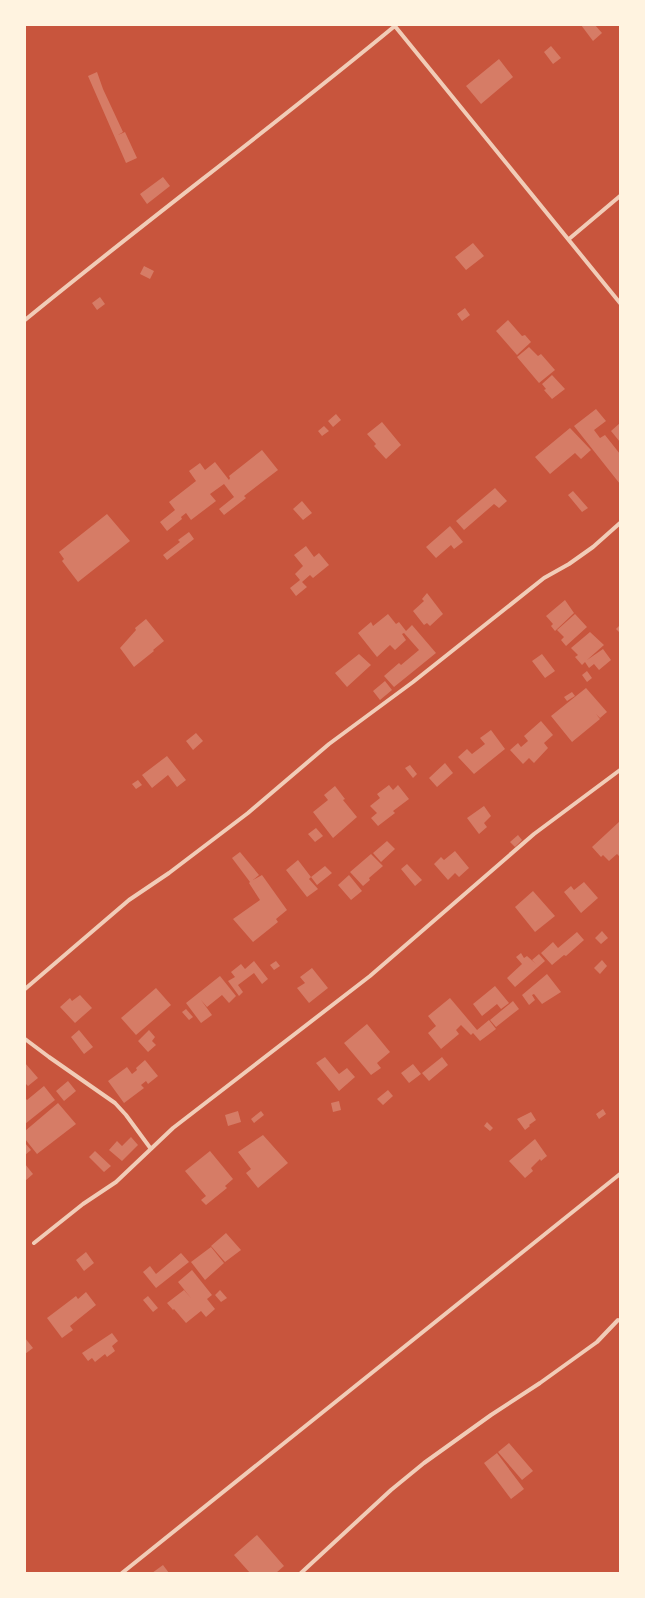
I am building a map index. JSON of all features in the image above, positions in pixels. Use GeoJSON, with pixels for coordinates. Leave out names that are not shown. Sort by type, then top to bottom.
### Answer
{"type":"FeatureCollection","features":[{"type":"Feature","properties":{"kind":"street"},"geometry":{"type":"LineString","coordinates":[[25,320],[79,276],[257,138],[395,25],[620,303]]}},
{"type":"Feature","properties":{"kind":"street"},"geometry":{"type":"LineString","coordinates":[[569,239],[620,196]]}},
{"type":"Feature","properties":{"kind":"street"},"geometry":{"type":"LineString","coordinates":[[25,989],[129,900],[168,873],[248,813],[329,744],[413,682],[544,578],[569,564],[593,547],[620,523]]}},
{"type":"Feature","properties":{"kind":"street"},"geometry":{"type":"LineString","coordinates":[[34,1243],[83,1204],[116,1182],[173,1128],[370,976],[534,834],[620,770]]}},
{"type":"Feature","properties":{"kind":"street"},"geometry":{"type":"LineString","coordinates":[[25,1039],[115,1103],[126,1115],[151,1149]]}},
{"type":"Feature","properties":{"kind":"street"},"geometry":{"type":"LineString","coordinates":[[122,1573],[620,1174]]}},
{"type":"Feature","properties":{"kind":"street"},"geometry":{"type":"LineString","coordinates":[[301,1573],[390,1490],[424,1463],[491,1415],[540,1384],[597,1342],[618,1320]]}},
{"type":"Feature","properties":{"kind":"building"},"geometry":{"type":"Polygon","coordinates":[[[581,25],[595,25],[602,33],[593,41],[581,25]]]}},
{"type":"Feature","properties":{"kind":"building"},"geometry":{"type":"Polygon","coordinates":[[[551,46],[561,58],[553,64],[544,52],[551,46]]]}},
{"type":"Feature","properties":{"kind":"building"},"geometry":{"type":"Polygon","coordinates":[[[499,59],[513,77],[481,104],[466,86],[499,59]]]}},
{"type":"Feature","properties":{"kind":"building"},"geometry":{"type":"Polygon","coordinates":[[[97,72],[103,89],[123,132],[118,135],[125,132],[137,158],[126,163],[88,76],[97,72]]]}},
{"type":"Feature","properties":{"kind":"building"},"geometry":{"type":"Polygon","coordinates":[[[163,177],[170,186],[147,204],[140,194],[163,177]]]}},
{"type":"Feature","properties":{"kind":"building"},"geometry":{"type":"Polygon","coordinates":[[[473,243],[484,256],[466,270],[455,257],[473,243]]]}},
{"type":"Feature","properties":{"kind":"building"},"geometry":{"type":"Polygon","coordinates":[[[144,266],[154,271],[150,279],[140,274],[144,266]]]}},
{"type":"Feature","properties":{"kind":"building"},"geometry":{"type":"Polygon","coordinates":[[[100,297],[105,304],[97,310],[92,303],[100,297]]]}},
{"type":"Feature","properties":{"kind":"building"},"geometry":{"type":"Polygon","coordinates":[[[465,308],[470,315],[462,321],[457,314],[465,308]]]}},
{"type":"Feature","properties":{"kind":"building"},"geometry":{"type":"Polygon","coordinates":[[[508,320],[522,336],[525,335],[531,342],[517,355],[496,331],[508,320]]]}},
{"type":"Feature","properties":{"kind":"building"},"geometry":{"type":"Polygon","coordinates":[[[529,347],[538,356],[541,354],[555,370],[539,383],[517,357],[529,347]]]}},
{"type":"Feature","properties":{"kind":"building"},"geometry":{"type":"Polygon","coordinates":[[[552,375],[565,389],[552,399],[544,390],[546,389],[542,384],[552,375]]]}},
{"type":"Feature","properties":{"kind":"building"},"geometry":{"type":"Polygon","coordinates":[[[596,409],[606,421],[594,430],[600,438],[605,435],[620,454],[620,484],[574,426],[596,409]]]}},
{"type":"Feature","properties":{"kind":"building"},"geometry":{"type":"Polygon","coordinates":[[[336,414],[341,420],[333,427],[328,421],[336,414]]]}},
{"type":"Feature","properties":{"kind":"building"},"geometry":{"type":"Polygon","coordinates":[[[382,422],[401,445],[386,459],[374,446],[376,444],[367,434],[382,422]]]}},
{"type":"Feature","properties":{"kind":"building"},"geometry":{"type":"Polygon","coordinates":[[[620,423],[620,442],[611,431],[620,423]]]}},
{"type":"Feature","properties":{"kind":"building"},"geometry":{"type":"Polygon","coordinates":[[[324,426],[329,431],[322,436],[318,431],[324,426]]]}},
{"type":"Feature","properties":{"kind":"building"},"geometry":{"type":"Polygon","coordinates":[[[570,428],[591,450],[581,459],[575,453],[550,474],[535,457],[570,428]]]}},
{"type":"Feature","properties":{"kind":"building"},"geometry":{"type":"Polygon","coordinates":[[[262,450],[278,470],[244,496],[246,498],[224,515],[219,509],[234,497],[224,484],[210,494],[216,501],[191,520],[186,513],[181,517],[182,519],[167,531],[160,522],[175,510],[169,502],[196,481],[189,471],[200,463],[205,470],[215,462],[229,480],[229,476],[262,450]]]}},
{"type":"Feature","properties":{"kind":"building"},"geometry":{"type":"Polygon","coordinates":[[[495,488],[507,501],[499,508],[494,504],[464,530],[456,521],[495,488]]]}},
{"type":"Feature","properties":{"kind":"building"},"geometry":{"type":"Polygon","coordinates":[[[573,491],[588,508],[582,512],[568,495],[573,491]]]}},
{"type":"Feature","properties":{"kind":"building"},"geometry":{"type":"Polygon","coordinates":[[[302,501],[312,513],[303,520],[293,509],[302,501]]]}},
{"type":"Feature","properties":{"kind":"building"},"geometry":{"type":"Polygon","coordinates":[[[107,514],[130,541],[78,582],[62,561],[64,559],[59,552],[107,514]]]}},
{"type":"Feature","properties":{"kind":"building"},"geometry":{"type":"Polygon","coordinates":[[[450,526],[463,542],[454,549],[451,545],[436,558],[426,547],[450,526]]]}},
{"type":"Feature","properties":{"kind":"building"},"geometry":{"type":"Polygon","coordinates":[[[189,532],[194,539],[167,560],[163,555],[180,542],[178,540],[189,532]]]}},
{"type":"Feature","properties":{"kind":"building"},"geometry":{"type":"Polygon","coordinates":[[[306,546],[314,557],[319,553],[329,565],[313,578],[310,575],[302,582],[307,587],[296,596],[290,588],[300,580],[295,574],[303,566],[294,555],[306,546]]]}},
{"type":"Feature","properties":{"kind":"building"},"geometry":{"type":"Polygon","coordinates":[[[427,593],[443,614],[430,626],[427,623],[424,625],[413,611],[424,601],[422,599],[427,593]]]}},
{"type":"Feature","properties":{"kind":"building"},"geometry":{"type":"Polygon","coordinates":[[[565,600],[574,613],[555,631],[551,626],[553,624],[546,616],[565,600]]]}},
{"type":"Feature","properties":{"kind":"building"},"geometry":{"type":"Polygon","coordinates":[[[388,614],[396,624],[399,622],[406,631],[412,625],[436,653],[394,687],[384,676],[399,663],[401,665],[419,650],[404,633],[402,634],[406,640],[395,650],[390,645],[377,657],[358,633],[371,622],[373,626],[388,614]]]}},
{"type":"Feature","properties":{"kind":"building"},"geometry":{"type":"Polygon","coordinates":[[[575,614],[587,627],[566,646],[561,640],[564,637],[557,630],[575,614]]]}},
{"type":"Feature","properties":{"kind":"building"},"geometry":{"type":"Polygon","coordinates":[[[146,619],[164,641],[134,667],[120,648],[136,630],[135,628],[146,619]]]}},
{"type":"Feature","properties":{"kind":"building"},"geometry":{"type":"Polygon","coordinates":[[[620,625],[620,633],[616,629],[620,625]]]}},
{"type":"Feature","properties":{"kind":"building"},"geometry":{"type":"Polygon","coordinates":[[[590,632],[604,645],[587,660],[603,649],[611,660],[599,670],[594,664],[589,668],[585,662],[582,665],[575,657],[578,655],[571,648],[590,632]]]}},
{"type":"Feature","properties":{"kind":"building"},"geometry":{"type":"Polygon","coordinates":[[[359,654],[371,665],[347,687],[335,673],[359,654]]]}},
{"type":"Feature","properties":{"kind":"building"},"geometry":{"type":"Polygon","coordinates":[[[542,654],[555,671],[545,678],[532,661],[542,654]]]}},
{"type":"Feature","properties":{"kind":"building"},"geometry":{"type":"Polygon","coordinates":[[[587,671],[592,678],[587,682],[582,675],[587,671]]]}},
{"type":"Feature","properties":{"kind":"building"},"geometry":{"type":"Polygon","coordinates":[[[385,681],[392,690],[380,700],[373,691],[385,681]]]}},
{"type":"Feature","properties":{"kind":"building"},"geometry":{"type":"Polygon","coordinates":[[[586,688],[607,712],[600,718],[596,714],[600,719],[572,742],[551,716],[586,688]]]}},
{"type":"Feature","properties":{"kind":"building"},"geometry":{"type":"Polygon","coordinates":[[[572,692],[575,696],[567,701],[564,697],[572,692]]]}},
{"type":"Feature","properties":{"kind":"building"},"geometry":{"type":"Polygon","coordinates":[[[541,721],[553,735],[544,743],[548,748],[534,763],[529,758],[523,764],[510,750],[518,743],[521,747],[528,741],[524,736],[541,721]]]}},
{"type":"Feature","properties":{"kind":"building"},"geometry":{"type":"Polygon","coordinates":[[[491,730],[505,749],[474,774],[458,757],[467,749],[472,754],[485,744],[480,738],[491,730]]]}},
{"type":"Feature","properties":{"kind":"building"},"geometry":{"type":"Polygon","coordinates":[[[196,733],[203,741],[193,750],[186,741],[196,733]]]}},
{"type":"Feature","properties":{"kind":"building"},"geometry":{"type":"Polygon","coordinates":[[[167,756],[186,780],[177,787],[168,775],[152,788],[142,775],[167,756]]]}},
{"type":"Feature","properties":{"kind":"building"},"geometry":{"type":"Polygon","coordinates":[[[445,763],[453,773],[437,787],[429,778],[445,763]]]}},
{"type":"Feature","properties":{"kind":"building"},"geometry":{"type":"Polygon","coordinates":[[[410,765],[417,774],[413,778],[405,768],[410,765]]]}},
{"type":"Feature","properties":{"kind":"building"},"geometry":{"type":"Polygon","coordinates":[[[138,780],[142,785],[136,789],[132,784],[138,780]]]}},
{"type":"Feature","properties":{"kind":"building"},"geometry":{"type":"Polygon","coordinates":[[[389,785],[393,790],[398,785],[409,799],[393,811],[395,813],[378,826],[371,818],[377,813],[370,806],[380,798],[377,794],[389,785]]]}},
{"type":"Feature","properties":{"kind":"building"},"geometry":{"type":"Polygon","coordinates":[[[335,786],[345,799],[343,800],[357,817],[333,838],[313,812],[328,800],[324,795],[335,786]]]}},
{"type":"Feature","properties":{"kind":"building"},"geometry":{"type":"Polygon","coordinates":[[[484,806],[491,816],[484,823],[487,827],[479,834],[467,818],[484,806]]]}},
{"type":"Feature","properties":{"kind":"building"},"geometry":{"type":"Polygon","coordinates":[[[620,821],[620,857],[617,854],[609,861],[603,855],[601,857],[592,847],[620,821]]]}},
{"type":"Feature","properties":{"kind":"building"},"geometry":{"type":"Polygon","coordinates":[[[316,828],[323,836],[315,842],[308,834],[316,828]]]}},
{"type":"Feature","properties":{"kind":"building"},"geometry":{"type":"Polygon","coordinates":[[[518,835],[522,840],[515,847],[510,842],[518,835]]]}},
{"type":"Feature","properties":{"kind":"building"},"geometry":{"type":"Polygon","coordinates":[[[387,841],[395,849],[381,862],[373,853],[387,841]]]}},
{"type":"Feature","properties":{"kind":"building"},"geometry":{"type":"Polygon","coordinates":[[[455,851],[469,868],[459,877],[455,873],[448,880],[434,864],[441,857],[444,860],[455,851]]]}},
{"type":"Feature","properties":{"kind":"building"},"geometry":{"type":"Polygon","coordinates":[[[240,852],[259,875],[253,880],[262,875],[287,910],[276,919],[278,922],[253,942],[233,919],[260,900],[249,883],[250,882],[232,858],[240,852]]]}},
{"type":"Feature","properties":{"kind":"building"},"geometry":{"type":"Polygon","coordinates":[[[371,854],[383,866],[369,878],[370,880],[363,886],[350,872],[371,854]]]}},
{"type":"Feature","properties":{"kind":"building"},"geometry":{"type":"Polygon","coordinates":[[[298,860],[311,877],[309,879],[318,889],[307,897],[286,870],[298,860]]]}},
{"type":"Feature","properties":{"kind":"building"},"geometry":{"type":"Polygon","coordinates":[[[407,864],[422,880],[415,886],[401,869],[407,864]]]}},
{"type":"Feature","properties":{"kind":"building"},"geometry":{"type":"Polygon","coordinates":[[[325,866],[332,873],[317,885],[311,877],[325,866]]]}},
{"type":"Feature","properties":{"kind":"building"},"geometry":{"type":"Polygon","coordinates":[[[349,875],[362,891],[351,900],[338,885],[349,875]]]}},
{"type":"Feature","properties":{"kind":"building"},"geometry":{"type":"Polygon","coordinates":[[[584,882],[598,898],[581,913],[564,892],[571,886],[574,890],[584,882]]]}},
{"type":"Feature","properties":{"kind":"building"},"geometry":{"type":"Polygon","coordinates":[[[533,891],[555,916],[535,932],[515,907],[533,891]]]}},
{"type":"Feature","properties":{"kind":"building"},"geometry":{"type":"Polygon","coordinates":[[[602,931],[608,938],[601,944],[595,938],[602,931]]]}},
{"type":"Feature","properties":{"kind":"building"},"geometry":{"type":"Polygon","coordinates":[[[577,932],[584,940],[566,956],[564,955],[552,965],[541,953],[553,942],[558,948],[577,932]]]}},
{"type":"Feature","properties":{"kind":"building"},"geometry":{"type":"Polygon","coordinates":[[[521,953],[524,958],[527,956],[536,964],[532,960],[539,954],[545,961],[515,987],[507,978],[522,964],[516,957],[521,953]]]}},
{"type":"Feature","properties":{"kind":"building"},"geometry":{"type":"Polygon","coordinates":[[[602,960],[607,966],[600,974],[594,968],[602,960]]]}},
{"type":"Feature","properties":{"kind":"building"},"geometry":{"type":"Polygon","coordinates":[[[254,961],[268,979],[262,984],[254,973],[238,985],[243,992],[239,996],[228,981],[235,977],[231,972],[241,964],[245,969],[254,961]]]}},
{"type":"Feature","properties":{"kind":"building"},"geometry":{"type":"Polygon","coordinates":[[[276,961],[280,966],[274,970],[270,965],[276,961]]]}},
{"type":"Feature","properties":{"kind":"building"},"geometry":{"type":"Polygon","coordinates":[[[312,968],[328,988],[309,1003],[297,988],[305,983],[300,977],[312,968]]]}},
{"type":"Feature","properties":{"kind":"building"},"geometry":{"type":"Polygon","coordinates":[[[547,974],[561,992],[542,1004],[534,994],[532,995],[535,1000],[529,1005],[522,995],[547,974]]]}},
{"type":"Feature","properties":{"kind":"building"},"geometry":{"type":"Polygon","coordinates":[[[220,976],[236,996],[229,1003],[222,995],[207,1007],[201,1000],[212,1015],[201,1023],[186,1003],[220,976]]]}},
{"type":"Feature","properties":{"kind":"building"},"geometry":{"type":"Polygon","coordinates":[[[495,986],[509,1003],[501,1009],[497,1004],[482,1016],[473,1004],[495,986]]]}},
{"type":"Feature","properties":{"kind":"building"},"geometry":{"type":"Polygon","coordinates":[[[156,988],[171,1005],[136,1035],[121,1018],[156,988]]]}},
{"type":"Feature","properties":{"kind":"building"},"geometry":{"type":"Polygon","coordinates":[[[80,995],[92,1008],[75,1023],[60,1007],[70,998],[72,1001],[80,995]]]}},
{"type":"Feature","properties":{"kind":"building"},"geometry":{"type":"Polygon","coordinates":[[[450,998],[477,1030],[489,1020],[496,1029],[480,1041],[473,1033],[471,1035],[461,1025],[456,1030],[459,1034],[441,1049],[428,1033],[436,1026],[428,1016],[450,998]]]}},
{"type":"Feature","properties":{"kind":"building"},"geometry":{"type":"Polygon","coordinates":[[[513,1001],[519,1009],[496,1027],[490,1020],[513,1001]]]}},
{"type":"Feature","properties":{"kind":"building"},"geometry":{"type":"Polygon","coordinates":[[[186,1009],[193,1017],[189,1020],[182,1012],[186,1009]]]}},
{"type":"Feature","properties":{"kind":"building"},"geometry":{"type":"Polygon","coordinates":[[[367,1024],[390,1052],[377,1063],[381,1068],[371,1075],[344,1043],[367,1024]]]}},
{"type":"Feature","properties":{"kind":"building"},"geometry":{"type":"Polygon","coordinates":[[[79,1030],[93,1047],[84,1054],[71,1037],[79,1030]]]}},
{"type":"Feature","properties":{"kind":"building"},"geometry":{"type":"Polygon","coordinates":[[[149,1030],[155,1037],[152,1041],[156,1045],[148,1052],[138,1041],[149,1030]]]}},
{"type":"Feature","properties":{"kind":"building"},"geometry":{"type":"Polygon","coordinates":[[[325,1057],[339,1074],[347,1068],[355,1077],[339,1091],[316,1063],[325,1057]]]}},
{"type":"Feature","properties":{"kind":"building"},"geometry":{"type":"Polygon","coordinates":[[[442,1057],[448,1065],[429,1081],[422,1073],[442,1057]]]}},
{"type":"Feature","properties":{"kind":"building"},"geometry":{"type":"Polygon","coordinates":[[[145,1060],[158,1076],[148,1084],[146,1081],[141,1085],[144,1088],[124,1103],[108,1081],[127,1067],[132,1074],[145,1060]]]}},
{"type":"Feature","properties":{"kind":"building"},"geometry":{"type":"Polygon","coordinates":[[[25,1063],[38,1078],[28,1086],[25,1083],[25,1063]]]}},
{"type":"Feature","properties":{"kind":"building"},"geometry":{"type":"Polygon","coordinates":[[[413,1064],[421,1074],[409,1083],[401,1073],[413,1064]]]}},
{"type":"Feature","properties":{"kind":"building"},"geometry":{"type":"Polygon","coordinates":[[[68,1081],[76,1091],[64,1101],[56,1091],[68,1081]]]}},
{"type":"Feature","properties":{"kind":"building"},"geometry":{"type":"Polygon","coordinates":[[[44,1086],[55,1100],[25,1124],[25,1098],[27,1100],[44,1086]]]}},
{"type":"Feature","properties":{"kind":"building"},"geometry":{"type":"Polygon","coordinates":[[[388,1090],[393,1096],[383,1105],[377,1099],[388,1090]]]}},
{"type":"Feature","properties":{"kind":"building"},"geometry":{"type":"Polygon","coordinates":[[[339,1101],[341,1110],[333,1112],[331,1103],[339,1101]]]}},
{"type":"Feature","properties":{"kind":"building"},"geometry":{"type":"Polygon","coordinates":[[[58,1103],[76,1124],[37,1154],[25,1139],[25,1131],[58,1103]]]}},
{"type":"Feature","properties":{"kind":"building"},"geometry":{"type":"Polygon","coordinates":[[[603,1109],[606,1114],[599,1119],[596,1114],[603,1109]]]}},
{"type":"Feature","properties":{"kind":"building"},"geometry":{"type":"Polygon","coordinates":[[[238,1111],[241,1122],[228,1126],[225,1115],[238,1111]]]}},
{"type":"Feature","properties":{"kind":"building"},"geometry":{"type":"Polygon","coordinates":[[[261,1111],[264,1115],[254,1123],[251,1119],[261,1111]]]}},
{"type":"Feature","properties":{"kind":"building"},"geometry":{"type":"Polygon","coordinates":[[[531,1112],[536,1120],[525,1130],[517,1119],[531,1112]]]}},
{"type":"Feature","properties":{"kind":"building"},"geometry":{"type":"Polygon","coordinates":[[[487,1122],[493,1128],[490,1131],[484,1126],[487,1122]]]}},
{"type":"Feature","properties":{"kind":"building"},"geometry":{"type":"Polygon","coordinates":[[[263,1135],[288,1163],[258,1188],[246,1173],[251,1169],[238,1152],[263,1135]]]}},
{"type":"Feature","properties":{"kind":"building"},"geometry":{"type":"Polygon","coordinates":[[[131,1137],[138,1145],[122,1161],[109,1150],[117,1141],[122,1146],[131,1137]]]}},
{"type":"Feature","properties":{"kind":"building"},"geometry":{"type":"Polygon","coordinates":[[[535,1139],[547,1156],[541,1161],[540,1159],[531,1168],[533,1171],[525,1178],[509,1161],[535,1139]]]}},
{"type":"Feature","properties":{"kind":"building"},"geometry":{"type":"Polygon","coordinates":[[[25,1143],[31,1150],[25,1155],[25,1143]]]}},
{"type":"Feature","properties":{"kind":"building"},"geometry":{"type":"Polygon","coordinates":[[[95,1151],[111,1166],[104,1172],[89,1157],[95,1151]]]}},
{"type":"Feature","properties":{"kind":"building"},"geometry":{"type":"Polygon","coordinates":[[[210,1151],[233,1179],[225,1186],[227,1188],[206,1205],[201,1200],[206,1196],[185,1171],[210,1151]]]}},
{"type":"Feature","properties":{"kind":"building"},"geometry":{"type":"Polygon","coordinates":[[[25,1164],[33,1174],[25,1181],[25,1164]]]}},
{"type":"Feature","properties":{"kind":"building"},"geometry":{"type":"Polygon","coordinates":[[[226,1233],[241,1250],[225,1262],[211,1246],[226,1233]]]}},
{"type":"Feature","properties":{"kind":"building"},"geometry":{"type":"Polygon","coordinates":[[[211,1247],[224,1263],[205,1280],[191,1262],[211,1247]]]}},
{"type":"Feature","properties":{"kind":"building"},"geometry":{"type":"Polygon","coordinates":[[[86,1252],[94,1263],[84,1271],[76,1260],[86,1252]]]}},
{"type":"Feature","properties":{"kind":"building"},"geometry":{"type":"Polygon","coordinates":[[[181,1253],[189,1262],[156,1288],[143,1272],[150,1266],[156,1274],[181,1253]]]}},
{"type":"Feature","properties":{"kind":"building"},"geometry":{"type":"Polygon","coordinates":[[[192,1270],[212,1295],[207,1299],[215,1309],[206,1317],[201,1311],[186,1323],[167,1303],[184,1290],[191,1298],[178,1282],[192,1270]]]}},
{"type":"Feature","properties":{"kind":"building"},"geometry":{"type":"Polygon","coordinates":[[[220,1290],[227,1298],[221,1302],[215,1295],[220,1290]]]}},
{"type":"Feature","properties":{"kind":"building"},"geometry":{"type":"Polygon","coordinates":[[[86,1292],[96,1305],[70,1326],[73,1330],[62,1338],[47,1318],[76,1296],[78,1299],[86,1292]]]}},
{"type":"Feature","properties":{"kind":"building"},"geometry":{"type":"Polygon","coordinates":[[[148,1296],[158,1308],[153,1312],[143,1300],[148,1296]]]}},
{"type":"Feature","properties":{"kind":"building"},"geometry":{"type":"Polygon","coordinates":[[[112,1333],[118,1341],[112,1346],[115,1351],[107,1357],[105,1354],[95,1362],[92,1358],[88,1361],[82,1353],[112,1333]]]}},
{"type":"Feature","properties":{"kind":"building"},"geometry":{"type":"Polygon","coordinates":[[[25,1338],[33,1348],[25,1354],[25,1338]]]}},
{"type":"Feature","properties":{"kind":"building"},"geometry":{"type":"Polygon","coordinates":[[[509,1443],[533,1471],[522,1480],[498,1452],[509,1443]]]}},
{"type":"Feature","properties":{"kind":"building"},"geometry":{"type":"Polygon","coordinates":[[[497,1453],[524,1489],[511,1499],[484,1463],[497,1453]]]}},
{"type":"Feature","properties":{"kind":"building"},"geometry":{"type":"Polygon","coordinates":[[[257,1535],[284,1566],[276,1573],[250,1573],[234,1555],[257,1535]]]}},
{"type":"Feature","properties":{"kind":"building"},"geometry":{"type":"Polygon","coordinates":[[[163,1565],[169,1573],[152,1573],[163,1565]]]}}]}
